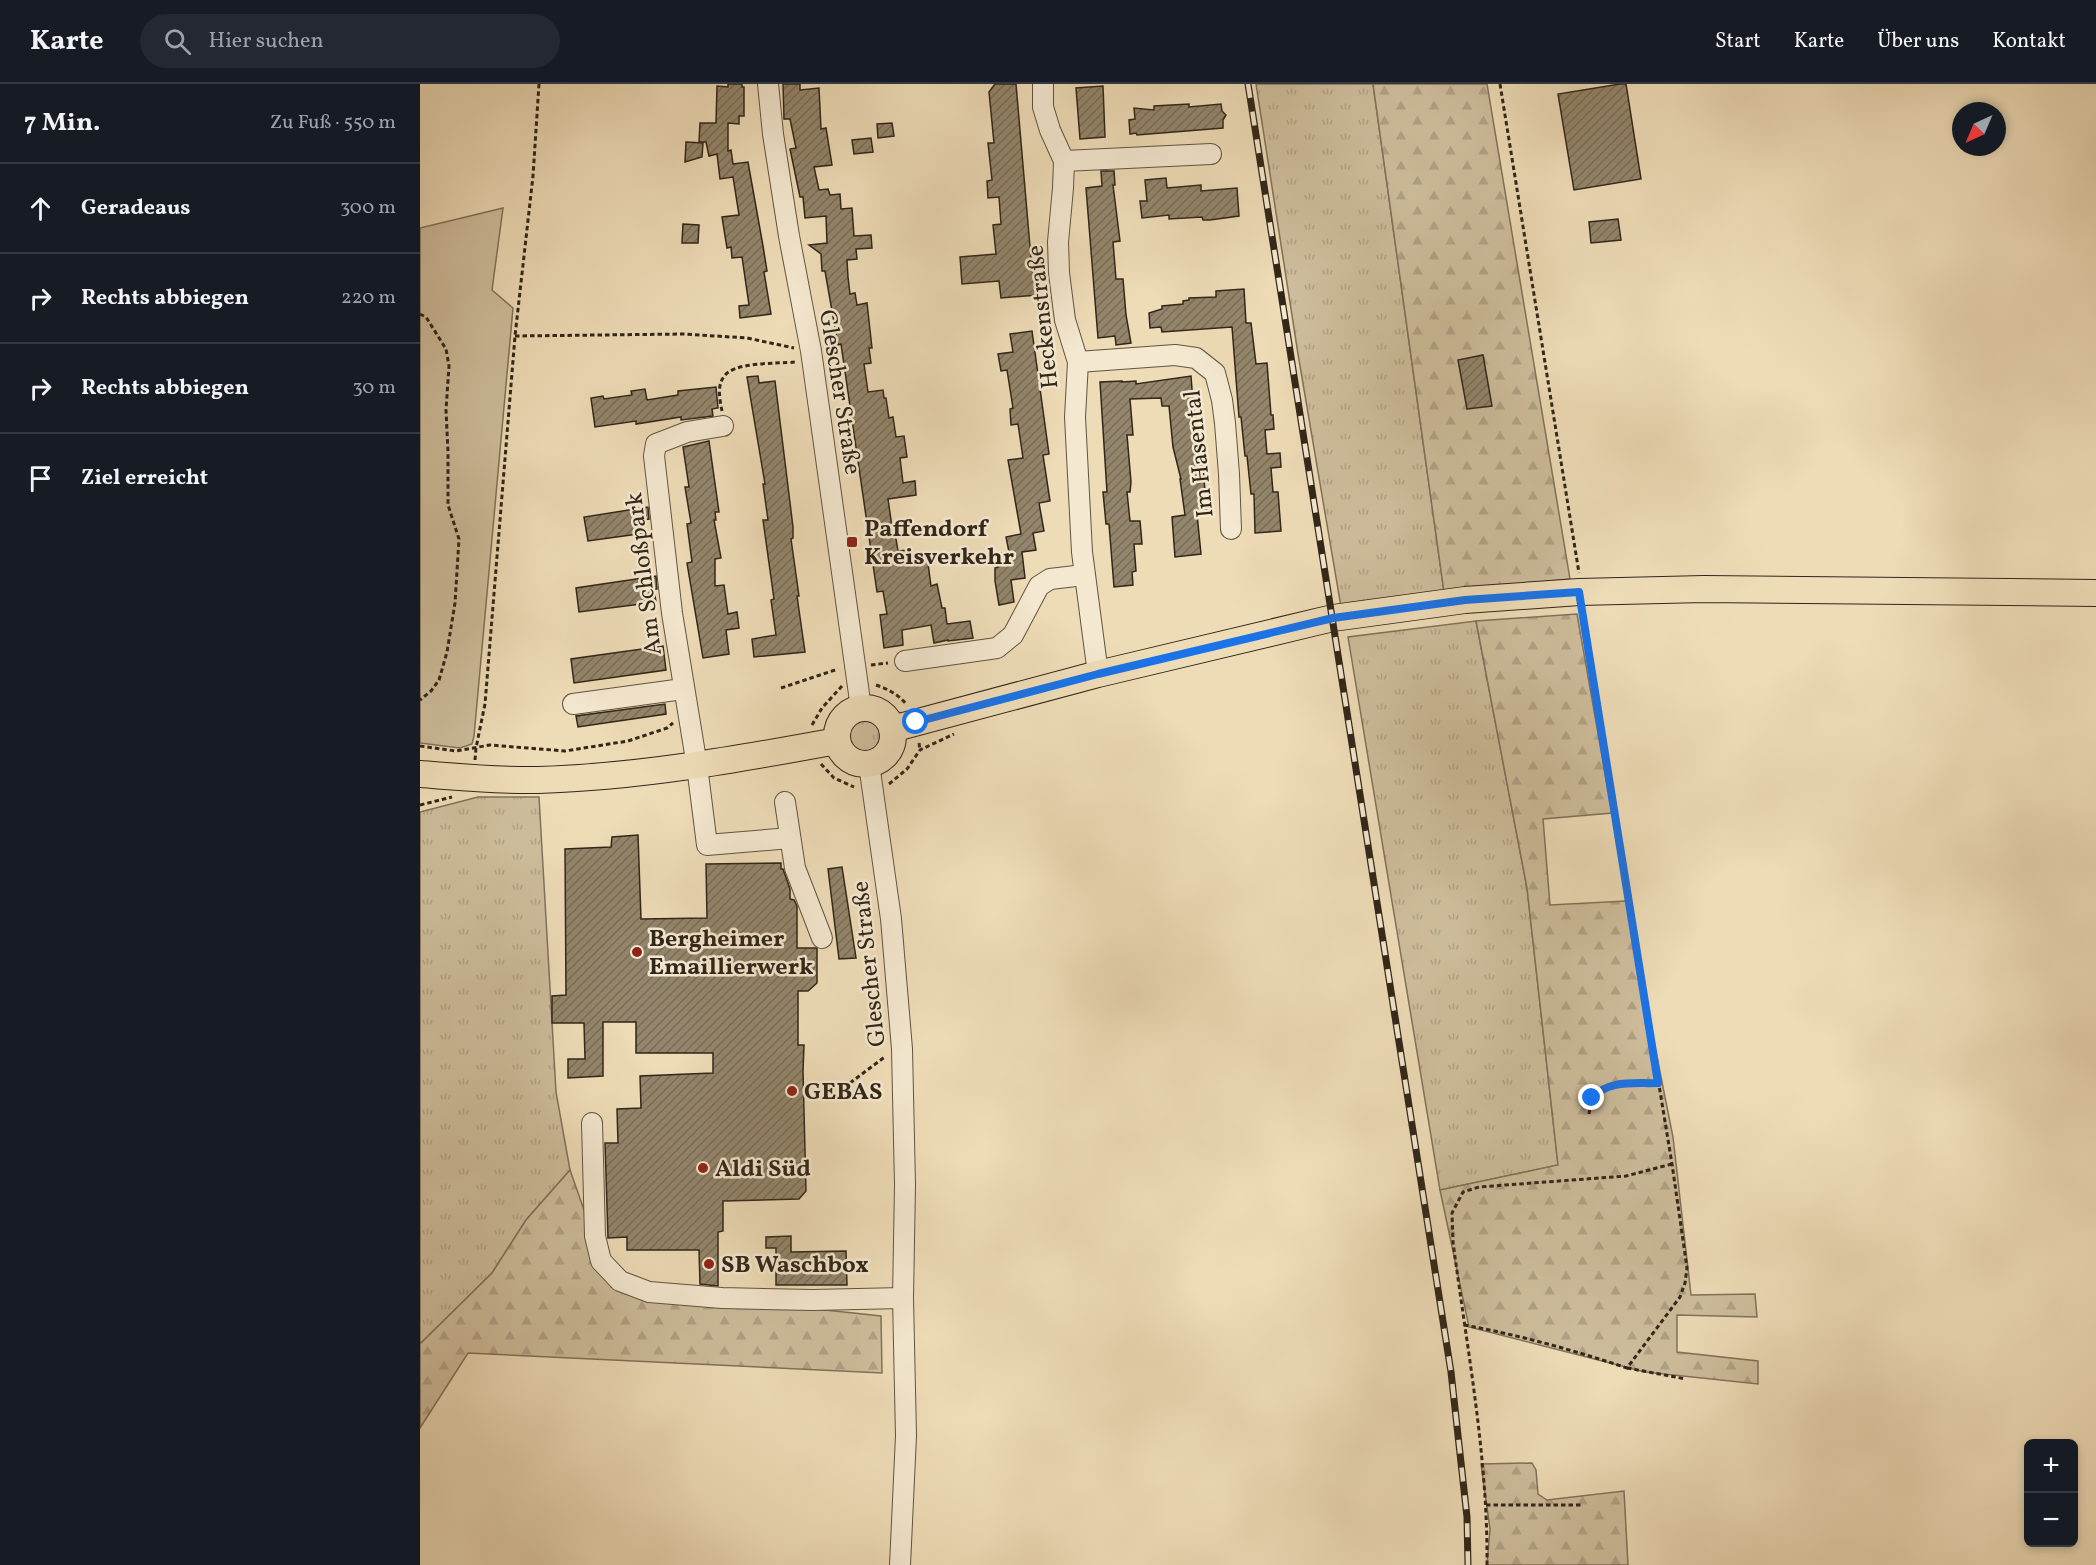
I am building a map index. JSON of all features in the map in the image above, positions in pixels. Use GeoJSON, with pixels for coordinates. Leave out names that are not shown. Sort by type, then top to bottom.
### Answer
{"type":"FeatureCollection","features":[{"type":"Feature","properties":{"kind":"main road"},"geometry":{"type":"LineString","coordinates":[[892,729],[1098,674],[1333,618],[1465,600],[1579,592],[1704,589],[2096,593]]}},
{"type":"Feature","properties":{"kind":"main road"},"geometry":{"type":"LineString","coordinates":[[861,708],[872,708],[880,712],[887,718],[892,729],[893,744],[889,753],[882,759],[871,776],[856,763],[847,759],[837,741],[839,723],[853,710],[861,708]]}},
{"type":"Feature","properties":{"kind":"main road"},"geometry":{"type":"LineString","coordinates":[[420,774],[540,780],[603,776],[697,766],[837,741]]}},
{"type":"Feature","properties":{"kind":"street","name":"Glescher Straße"},"geometry":{"type":"LineString","coordinates":[[768,84],[785,214],[811,356],[861,708]]}},
{"type":"Feature","properties":{"kind":"street","name":"Heckenstraße"},"geometry":{"type":"LineString","coordinates":[[1043,84],[1044,107],[1050,130],[1064,161],[1058,242],[1059,273],[1065,320],[1078,362],[1075,417],[1084,575],[1098,674]]}},
{"type":"Feature","properties":{"kind":"street"},"geometry":{"type":"LineString","coordinates":[[1064,161],[1211,154]]}},
{"type":"Feature","properties":{"kind":"street","name":"Im Hasental"},"geometry":{"type":"LineString","coordinates":[[1078,362],[1175,355],[1196,358],[1215,374],[1225,423],[1231,529]]}},
{"type":"Feature","properties":{"kind":"street","name":"Am Schloßpark"},"geometry":{"type":"LineString","coordinates":[[723,426],[687,432],[656,444],[654,456],[672,614],[697,766],[707,845],[790,838]]}},
{"type":"Feature","properties":{"kind":"street"},"geometry":{"type":"LineString","coordinates":[[905,661],[997,648],[1013,635],[1039,586],[1050,579],[1084,575]]}},
{"type":"Feature","properties":{"kind":"street"},"geometry":{"type":"LineString","coordinates":[[573,704],[683,689]]}},
{"type":"Feature","properties":{"kind":"street","name":"Glescher Straße"},"geometry":{"type":"LineString","coordinates":[[871,776],[891,919],[902,1049],[906,1436],[900,1565]]}},
{"type":"Feature","properties":{"kind":"street"},"geometry":{"type":"LineString","coordinates":[[785,802],[795,868],[822,938]]}},
{"type":"Feature","properties":{"kind":"street"},"geometry":{"type":"LineString","coordinates":[[592,1123],[595,1236],[601,1261],[620,1281],[649,1292],[722,1298],[813,1300],[903,1298]]}},
{"type":"Feature","properties":{"kind":"path"},"geometry":{"type":"LineString","coordinates":[[476,748],[485,704],[515,336],[533,176],[539,84]]}},
{"type":"Feature","properties":{"kind":"path"},"geometry":{"type":"LineString","coordinates":[[1500,84],[1579,570],[1579,592],[1687,1268],[1680,1297],[1627,1368]]}},
{"type":"Feature","properties":{"kind":"path"},"geometry":{"type":"LineString","coordinates":[[420,314],[426,317],[446,349],[449,366],[446,410],[448,505],[459,539],[455,603],[447,652],[439,680],[420,700]]}},
{"type":"Feature","properties":{"kind":"path"},"geometry":{"type":"LineString","coordinates":[[515,336],[684,334],[736,337],[811,356]]}},
{"type":"Feature","properties":{"kind":"path"},"geometry":{"type":"LineString","coordinates":[[723,426],[719,392],[722,378],[732,368],[811,356]]}},
{"type":"Feature","properties":{"kind":"path"},"geometry":{"type":"LineString","coordinates":[[868,666],[905,661]]}},
{"type":"Feature","properties":{"kind":"path"},"geometry":{"type":"LineString","coordinates":[[781,688],[838,669]]}},
{"type":"Feature","properties":{"kind":"path"},"geometry":{"type":"LineString","coordinates":[[420,746],[456,751],[490,745],[565,751],[628,741],[668,728],[688,711]]}},
{"type":"Feature","properties":{"kind":"path"},"geometry":{"type":"LineString","coordinates":[[811,746],[818,762],[834,778],[860,790],[871,776],[886,786],[907,769],[920,750],[956,733]]}},
{"type":"Feature","properties":{"kind":"path"},"geometry":{"type":"LineString","coordinates":[[850,1083],[890,1053],[890,1065]]}},
{"type":"Feature","properties":{"kind":"path"},"geometry":{"type":"LineString","coordinates":[[1589,1114],[1592,1098],[1604,1088],[1612,1085],[1658,1083]]}},
{"type":"Feature","properties":{"kind":"path"},"geometry":{"type":"LineString","coordinates":[[1487,1565],[1488,1524],[1453,1242],[1452,1213],[1463,1192],[1479,1187],[1626,1176],[1671,1164]]}},
{"type":"Feature","properties":{"kind":"path"},"geometry":{"type":"LineString","coordinates":[[1464,1325],[1518,1335],[1627,1368],[1686,1379]]}},
{"type":"Feature","properties":{"kind":"path"},"geometry":{"type":"LineString","coordinates":[[1486,1505],[1583,1505]]}},
{"type":"Feature","properties":{"kind":"green space"},"geometry":{"type":"Polygon","coordinates":[[[1256,84],[1373,84],[1444,592],[1341,607],[1298,354],[1256,84]]]}},
{"type":"Feature","properties":{"kind":"green space"},"geometry":{"type":"Polygon","coordinates":[[[1373,84],[1487,84],[1570,579],[1444,592],[1373,84]]]}},
{"type":"Feature","properties":{"kind":"green space"},"geometry":{"type":"Polygon","coordinates":[[[503,208],[492,290],[513,308],[474,736],[472,744],[460,748],[420,743],[420,228],[503,208]]]}},
{"type":"Feature","properties":{"kind":"green space"},"geometry":{"type":"Polygon","coordinates":[[[1577,614],[1612,813],[1543,819],[1550,905],[1626,901],[1673,1137],[1691,1295],[1755,1294],[1757,1317],[1677,1315],[1677,1352],[1758,1361],[1758,1384],[1645,1372],[1469,1327],[1440,1190],[1558,1165],[1527,888],[1476,621],[1577,614]]]}},
{"type":"Feature","properties":{"kind":"green space"},"geometry":{"type":"Polygon","coordinates":[[[1476,621],[1527,888],[1558,1165],[1440,1190],[1348,637],[1476,621]]]}},
{"type":"Feature","properties":{"kind":"green space"},"geometry":{"type":"Polygon","coordinates":[[[865,717],[879,722],[884,736],[879,750],[865,755],[851,750],[846,736],[851,722],[865,717]]]}},
{"type":"Feature","properties":{"kind":"green space"},"geometry":{"type":"Polygon","coordinates":[[[478,797],[539,797],[556,1092],[570,1170],[526,1220],[492,1273],[420,1344],[420,812],[478,797]]]}},
{"type":"Feature","properties":{"kind":"green space"},"geometry":{"type":"Polygon","coordinates":[[[570,1170],[611,1287],[881,1316],[882,1373],[468,1353],[420,1428],[420,1344],[492,1273],[526,1220],[570,1170]]]}},
{"type":"Feature","properties":{"kind":"green space"},"geometry":{"type":"Polygon","coordinates":[[[1532,1463],[1536,1470],[1538,1494],[1547,1500],[1624,1491],[1628,1565],[1487,1565],[1490,1529],[1481,1464],[1532,1463]]]}},
{"type":"Feature","properties":{"kind":"building"},"geometry":{"type":"Polygon","coordinates":[[[728,84],[742,84],[744,87],[744,116],[739,116],[739,124],[728,123],[728,151],[731,150],[733,164],[748,162],[767,271],[764,272],[771,314],[740,318],[739,306],[749,305],[742,257],[732,258],[731,247],[727,248],[722,217],[739,215],[733,177],[720,179],[717,154],[709,156],[706,142],[699,142],[700,123],[716,123],[717,86],[728,87],[728,84]]]}},
{"type":"Feature","properties":{"kind":"building"},"geometry":{"type":"Polygon","coordinates":[[[783,84],[800,84],[800,90],[819,88],[821,129],[826,128],[832,165],[814,167],[819,190],[828,189],[830,195],[840,194],[841,209],[852,208],[854,236],[871,235],[872,248],[856,249],[857,259],[847,260],[848,277],[850,294],[855,293],[857,305],[867,303],[872,348],[869,348],[871,363],[864,364],[868,392],[883,390],[889,418],[893,417],[896,437],[904,436],[907,457],[900,458],[903,483],[915,481],[916,495],[888,499],[898,551],[908,550],[910,558],[927,556],[931,586],[937,584],[942,608],[945,608],[947,624],[970,621],[973,638],[934,643],[931,625],[902,630],[903,645],[884,648],[880,615],[887,614],[883,591],[877,592],[841,344],[838,345],[825,271],[822,271],[821,254],[809,245],[827,243],[826,216],[805,218],[803,197],[800,197],[790,149],[796,148],[790,119],[784,119],[783,84]]]}},
{"type":"Feature","properties":{"kind":"building"},"geometry":{"type":"Polygon","coordinates":[[[995,84],[1016,84],[1032,270],[1035,269],[1038,295],[1001,298],[999,281],[962,284],[960,257],[996,254],[993,225],[1001,224],[999,197],[988,198],[987,181],[992,180],[988,143],[994,143],[989,92],[995,84]]]}},
{"type":"Feature","properties":{"kind":"building"},"geometry":{"type":"Polygon","coordinates":[[[1626,84],[1641,179],[1574,190],[1558,94],[1626,84]]]}},
{"type":"Feature","properties":{"kind":"building"},"geometry":{"type":"Polygon","coordinates":[[[1103,86],[1105,137],[1080,139],[1076,88],[1103,86]]]}},
{"type":"Feature","properties":{"kind":"building"},"geometry":{"type":"Polygon","coordinates":[[[1189,104],[1189,107],[1221,104],[1222,111],[1226,115],[1223,128],[1130,134],[1129,120],[1135,119],[1134,108],[1154,110],[1154,106],[1189,104]]]}},
{"type":"Feature","properties":{"kind":"building"},"geometry":{"type":"Polygon","coordinates":[[[892,123],[894,136],[878,138],[877,124],[892,123]]]}},
{"type":"Feature","properties":{"kind":"building"},"geometry":{"type":"Polygon","coordinates":[[[871,138],[873,152],[854,154],[852,140],[871,138]]]}},
{"type":"Feature","properties":{"kind":"building"},"geometry":{"type":"Polygon","coordinates":[[[686,142],[703,143],[702,157],[685,162],[686,142]]]}},
{"type":"Feature","properties":{"kind":"building"},"geometry":{"type":"Polygon","coordinates":[[[1101,171],[1114,171],[1115,185],[1113,185],[1120,241],[1113,242],[1116,279],[1123,279],[1131,343],[1116,345],[1115,336],[1098,338],[1086,188],[1102,186],[1101,171]]]}},
{"type":"Feature","properties":{"kind":"building"},"geometry":{"type":"Polygon","coordinates":[[[1166,178],[1167,188],[1201,185],[1201,191],[1237,188],[1239,216],[1210,220],[1203,220],[1202,217],[1169,219],[1169,215],[1142,218],[1140,201],[1147,201],[1145,180],[1166,178]]]}},
{"type":"Feature","properties":{"kind":"building"},"geometry":{"type":"Polygon","coordinates":[[[1618,219],[1621,240],[1591,243],[1589,222],[1618,219]]]}},
{"type":"Feature","properties":{"kind":"building"},"geometry":{"type":"Polygon","coordinates":[[[683,224],[699,225],[698,243],[682,243],[683,224]]]}},
{"type":"Feature","properties":{"kind":"building"},"geometry":{"type":"Polygon","coordinates":[[[1244,289],[1246,323],[1251,323],[1256,364],[1267,363],[1274,429],[1265,430],[1267,454],[1280,453],[1281,467],[1271,468],[1273,492],[1278,492],[1281,531],[1255,533],[1254,494],[1251,494],[1241,417],[1239,417],[1232,327],[1162,332],[1161,327],[1150,328],[1149,313],[1162,309],[1162,306],[1183,304],[1183,301],[1189,298],[1216,297],[1216,291],[1244,289]]]}},
{"type":"Feature","properties":{"kind":"building"},"geometry":{"type":"Polygon","coordinates":[[[1032,331],[1049,454],[1043,455],[1050,501],[1039,503],[1044,531],[1033,533],[1036,550],[1022,552],[1025,578],[1011,580],[1014,602],[999,605],[995,581],[995,568],[998,567],[996,554],[1009,552],[1006,537],[1021,534],[1008,460],[1023,458],[1018,424],[1011,425],[1010,409],[1013,408],[1007,370],[1001,371],[998,354],[1013,352],[1010,334],[1032,331]]]}},
{"type":"Feature","properties":{"kind":"building"},"geometry":{"type":"Polygon","coordinates":[[[1483,355],[1492,406],[1467,409],[1458,360],[1483,355]]]}},
{"type":"Feature","properties":{"kind":"building"},"geometry":{"type":"Polygon","coordinates":[[[758,376],[759,383],[775,381],[793,527],[793,538],[791,539],[805,652],[754,657],[752,639],[776,635],[771,600],[774,599],[763,520],[768,520],[763,484],[765,484],[747,377],[758,376]]]}},
{"type":"Feature","properties":{"kind":"building"},"geometry":{"type":"Polygon","coordinates":[[[1191,376],[1207,513],[1197,514],[1201,554],[1175,557],[1172,517],[1185,515],[1181,479],[1173,447],[1169,406],[1162,406],[1161,398],[1130,399],[1133,435],[1127,435],[1131,482],[1130,492],[1127,492],[1130,521],[1140,521],[1142,544],[1134,544],[1136,571],[1132,572],[1133,585],[1114,587],[1109,524],[1106,524],[1103,492],[1107,492],[1100,382],[1136,381],[1136,384],[1191,376]]]}},
{"type":"Feature","properties":{"kind":"building"},"geometry":{"type":"Polygon","coordinates":[[[716,387],[718,408],[712,409],[713,416],[681,420],[681,417],[636,424],[636,421],[595,427],[591,398],[603,396],[604,399],[632,395],[631,391],[645,389],[647,400],[678,395],[678,391],[716,387]]]}},
{"type":"Feature","properties":{"kind":"building"},"geometry":{"type":"Polygon","coordinates":[[[709,441],[719,512],[715,512],[716,520],[714,520],[721,558],[715,559],[715,586],[724,585],[728,614],[737,612],[739,628],[726,630],[729,654],[703,658],[687,563],[692,562],[687,524],[691,523],[685,487],[689,487],[683,447],[709,441]]]}},
{"type":"Feature","properties":{"kind":"building"},"geometry":{"type":"Polygon","coordinates":[[[648,507],[649,519],[643,520],[645,533],[588,541],[584,517],[648,507]]]}},
{"type":"Feature","properties":{"kind":"building"},"geometry":{"type":"Polygon","coordinates":[[[656,576],[657,589],[654,589],[656,602],[579,612],[576,588],[656,576]]]}},
{"type":"Feature","properties":{"kind":"building"},"geometry":{"type":"Polygon","coordinates":[[[663,646],[666,670],[574,683],[571,659],[663,646]]]}},
{"type":"Feature","properties":{"kind":"building"},"geometry":{"type":"Polygon","coordinates":[[[665,704],[666,714],[578,727],[576,716],[665,704]]]}},
{"type":"Feature","properties":{"kind":"building"},"geometry":{"type":"Polygon","coordinates":[[[638,835],[641,919],[707,918],[706,864],[781,863],[781,869],[783,869],[790,889],[790,899],[794,900],[797,906],[797,948],[817,948],[817,983],[808,991],[798,991],[798,1045],[804,1045],[806,1191],[799,1199],[723,1201],[723,1231],[718,1232],[718,1286],[700,1284],[699,1250],[627,1250],[627,1237],[608,1238],[605,1143],[618,1143],[617,1109],[641,1108],[640,1076],[713,1073],[713,1053],[636,1053],[636,1022],[603,1022],[603,1076],[568,1078],[568,1059],[585,1059],[584,1023],[552,1023],[552,996],[566,995],[565,849],[611,847],[612,837],[638,835]]]}},
{"type":"Feature","properties":{"kind":"building"},"geometry":{"type":"Polygon","coordinates":[[[842,867],[856,958],[839,959],[828,869],[842,867]]]}},
{"type":"Feature","properties":{"kind":"building"},"geometry":{"type":"Polygon","coordinates":[[[791,1236],[791,1252],[846,1251],[847,1285],[776,1285],[776,1248],[766,1248],[766,1237],[791,1236]]]}},
{"type":"Feature","properties":{"kind":"railway"},"geometry":{"type":"LineString","coordinates":[[1248,84],[1451,1372],[1467,1517],[1468,1565]]}},
{"type":"Feature","properties":{"kind":"place","name":"Paffendorf Kreisverkehr"},"geometry":{"type":"Point","coordinates":[852,542]}},
{"type":"Feature","properties":{"kind":"place","name":"Bergheimer Emaillierwerk"},"geometry":{"type":"Point","coordinates":[637,952]}},
{"type":"Feature","properties":{"kind":"place","name":"GEBAS"},"geometry":{"type":"Point","coordinates":[792,1091]}},
{"type":"Feature","properties":{"kind":"place","name":"Aldi Süd"},"geometry":{"type":"Point","coordinates":[703,1168]}},
{"type":"Feature","properties":{"kind":"place","name":"SB Waschbox"},"geometry":{"type":"Point","coordinates":[709,1264]}},
{"type":"Feature","properties":{"kind":"route"},"geometry":{"type":"LineString","coordinates":[[916,722],[1098,674],[1333,618],[1465,600],[1579,592],[1658,1083],[1612,1085],[1597,1092],[1592,1098]]}}]}
